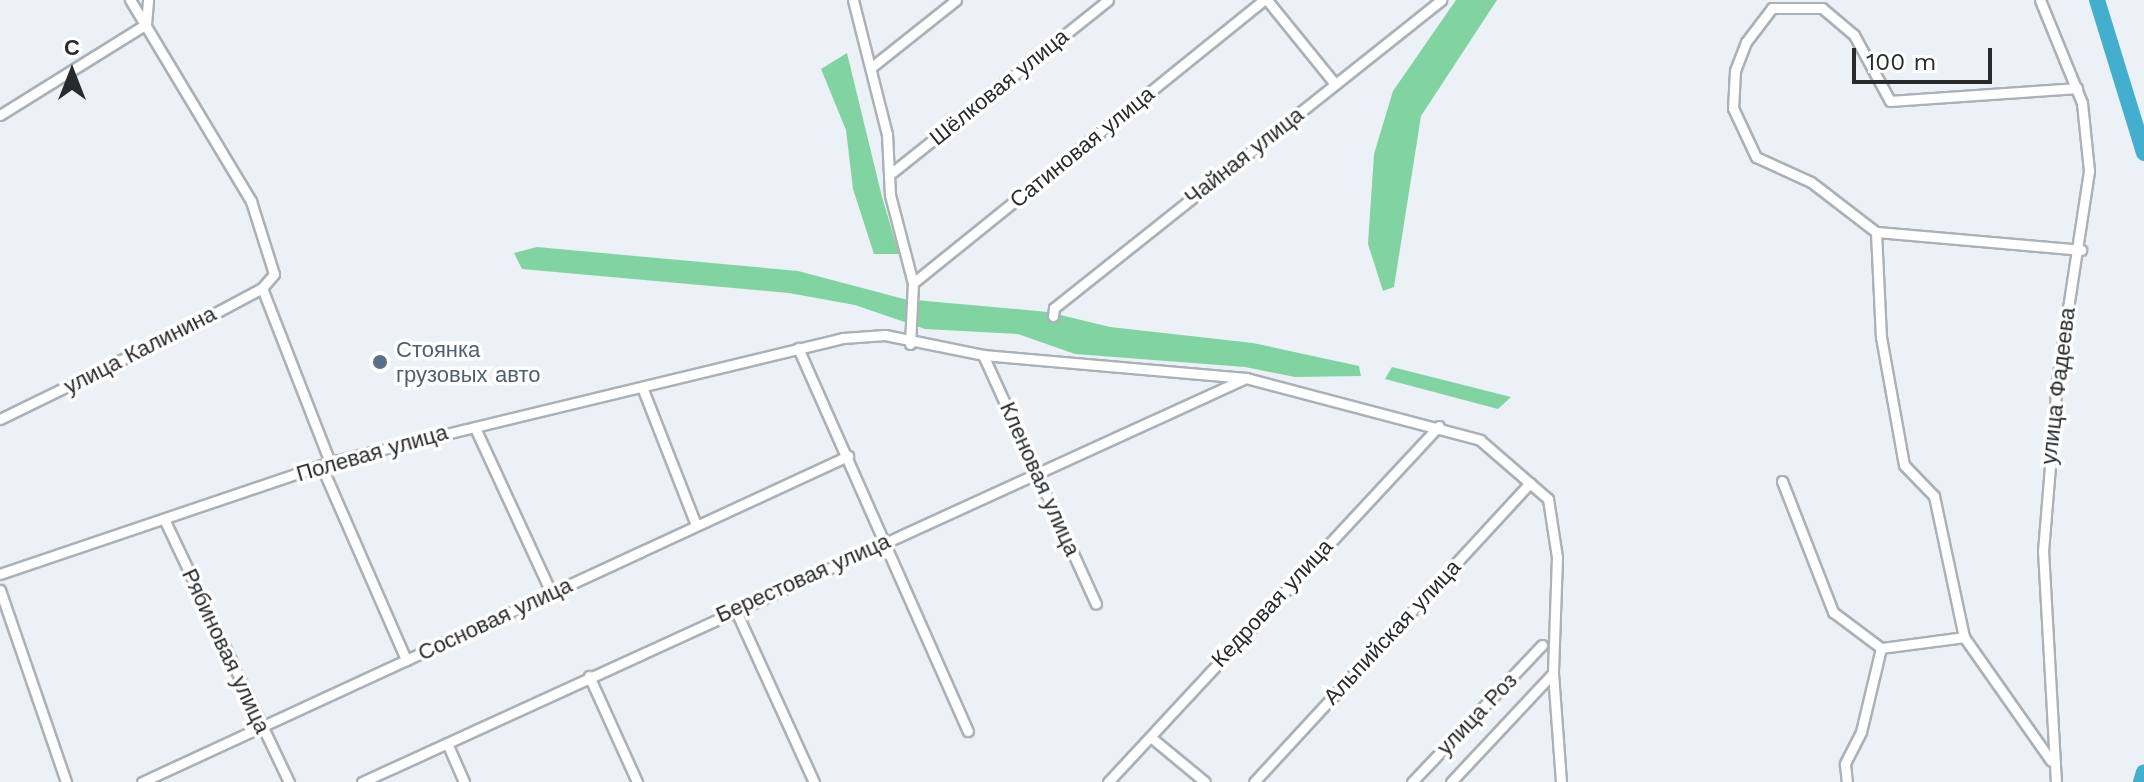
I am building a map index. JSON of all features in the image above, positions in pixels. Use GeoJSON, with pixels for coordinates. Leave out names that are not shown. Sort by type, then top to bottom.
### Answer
{"type":"FeatureCollection","features":[{"type":"Feature","properties":{"kind":"street"},"geometry":{"type":"LineString","coordinates":[[130,0],[146,24]]}},
{"type":"Feature","properties":{"kind":"street"},"geometry":{"type":"LineString","coordinates":[[146,24],[148,0]]}},
{"type":"Feature","properties":{"kind":"street"},"geometry":{"type":"LineString","coordinates":[[853,0],[873,66],[889,175],[913,283],[910,344]]}},
{"type":"Feature","properties":{"kind":"street"},"geometry":{"type":"LineString","coordinates":[[873,66],[956,0]]}},
{"type":"Feature","properties":{"kind":"street","name":"Шёлковая улица"},"geometry":{"type":"LineString","coordinates":[[889,175],[1108,0]]}},
{"type":"Feature","properties":{"kind":"street"},"geometry":{"type":"LineString","coordinates":[[1266,0],[1335,84]]}},
{"type":"Feature","properties":{"kind":"street","name":"Сатиновая улица"},"geometry":{"type":"LineString","coordinates":[[913,283],[1266,0]]}},
{"type":"Feature","properties":{"kind":"street","name":"Чайная улица"},"geometry":{"type":"LineString","coordinates":[[1053,316],[1054,308],[1441,0]]}},
{"type":"Feature","properties":{"kind":"street","name":"улица Фадеева"},"geometry":{"type":"LineString","coordinates":[[2040,0],[2077,88],[2089,171],[2081,250],[2072,277],[2047,481],[2043,550],[2052,656],[2051,761],[2056,782]]}},
{"type":"Feature","properties":{"kind":"street"},"geometry":{"type":"LineString","coordinates":[[2077,88],[1890,101],[1854,35],[1822,8],[1772,8],[1746,42],[1735,71],[1733,108],[1756,157],[1811,182],[1876,232],[2081,250]]}},
{"type":"Feature","properties":{"kind":"street"},"geometry":{"type":"LineString","coordinates":[[0,115],[146,24]]}},
{"type":"Feature","properties":{"kind":"street","name":"улица Калинина"},"geometry":{"type":"LineString","coordinates":[[0,419],[262,288],[274,274],[251,201],[146,24]]}},
{"type":"Feature","properties":{"kind":"street"},"geometry":{"type":"LineString","coordinates":[[1876,232],[1878,311],[1897,443],[1904,465],[1934,496],[1964,637],[2051,761]]}},
{"type":"Feature","properties":{"kind":"street"},"geometry":{"type":"LineString","coordinates":[[262,288],[326,464],[406,660]]}},
{"type":"Feature","properties":{"kind":"street","name":"Полевая улица"},"geometry":{"type":"LineString","coordinates":[[0,574],[326,464],[451,429],[476,430],[798,348],[885,335],[910,344],[983,355],[1246,378],[1439,426],[1480,440],[1548,499],[1557,557],[1553,673],[1561,782]]}},
{"type":"Feature","properties":{"kind":"street"},"geometry":{"type":"LineString","coordinates":[[798,348],[968,731]]}},
{"type":"Feature","properties":{"kind":"street","name":"Кленовая улица"},"geometry":{"type":"LineString","coordinates":[[983,355],[1041,474],[1096,604]]}},
{"type":"Feature","properties":{"kind":"street","name":"Берестовая улица"},"geometry":{"type":"LineString","coordinates":[[362,782],[1246,378]]}},
{"type":"Feature","properties":{"kind":"street"},"geometry":{"type":"LineString","coordinates":[[642,387],[696,525]]}},
{"type":"Feature","properties":{"kind":"street","name":"Кедровая улица"},"geometry":{"type":"LineString","coordinates":[[1108,782],[1153,739],[1186,695],[1439,426]]}},
{"type":"Feature","properties":{"kind":"street"},"geometry":{"type":"LineString","coordinates":[[476,430],[551,592]]}},
{"type":"Feature","properties":{"kind":"street","name":"Сосновая улица"},"geometry":{"type":"LineString","coordinates":[[142,782],[848,456]]}},
{"type":"Feature","properties":{"kind":"street"},"geometry":{"type":"LineString","coordinates":[[1782,481],[1833,612],[1881,648],[1964,637]]}},
{"type":"Feature","properties":{"kind":"street","name":"Альпийская улица"},"geometry":{"type":"LineString","coordinates":[[1254,782],[1530,483]]}},
{"type":"Feature","properties":{"kind":"street","name":"Рябиновая улица"},"geometry":{"type":"LineString","coordinates":[[164,519],[289,782]]}},
{"type":"Feature","properties":{"kind":"street"},"geometry":{"type":"LineString","coordinates":[[0,590],[66,782]]}},
{"type":"Feature","properties":{"kind":"street"},"geometry":{"type":"LineString","coordinates":[[735,609],[814,782]]}},
{"type":"Feature","properties":{"kind":"street","name":"улица Роз"},"geometry":{"type":"LineString","coordinates":[[1412,782],[1542,645]]}},
{"type":"Feature","properties":{"kind":"street"},"geometry":{"type":"LineString","coordinates":[[1847,782],[1845,764],[1861,732],[1881,648]]}},
{"type":"Feature","properties":{"kind":"street","name":"улица Роз"},"geometry":{"type":"LineString","coordinates":[[1451,782],[1553,673]]}},
{"type":"Feature","properties":{"kind":"street"},"geometry":{"type":"LineString","coordinates":[[589,676],[637,782]]}},
{"type":"Feature","properties":{"kind":"street"},"geometry":{"type":"LineString","coordinates":[[1153,739],[1205,782]]}},
{"type":"Feature","properties":{"kind":"street"},"geometry":{"type":"LineString","coordinates":[[447,743],[464,782]]}},
{"type":"Feature","properties":{"kind":"green space"},"geometry":{"type":"Polygon","coordinates":[[[1456,0],[1497,0],[1421,116],[1394,287],[1383,291],[1368,244],[1374,154],[1393,91],[1456,0]]]}},
{"type":"Feature","properties":{"kind":"green space"},"geometry":{"type":"Polygon","coordinates":[[[847,53],[899,254],[874,254],[853,189],[846,130],[821,69],[847,53]]]}},
{"type":"Feature","properties":{"kind":"green space"},"geometry":{"type":"Polygon","coordinates":[[[537,247],[798,271],[904,299],[1048,312],[1110,327],[1253,343],[1359,366],[1361,376],[1295,377],[1245,367],[1075,354],[1018,334],[925,329],[855,305],[789,293],[522,269],[514,253],[537,247]]]}},
{"type":"Feature","properties":{"kind":"green space"},"geometry":{"type":"Polygon","coordinates":[[[1392,367],[1511,397],[1498,409],[1385,379],[1392,367]]]}},
{"type":"Feature","properties":{"kind":"waterway"},"geometry":{"type":"LineString","coordinates":[[2097,0],[2144,153]]}},
{"type":"Feature","properties":{"kind":"waterway"},"geometry":{"type":"LineString","coordinates":[[2141,782],[2144,772]]}},
{"type":"Feature","properties":{"kind":"place","name":"Стоянка грузовых авто"},"geometry":{"type":"Point","coordinates":[380,362]}}]}
